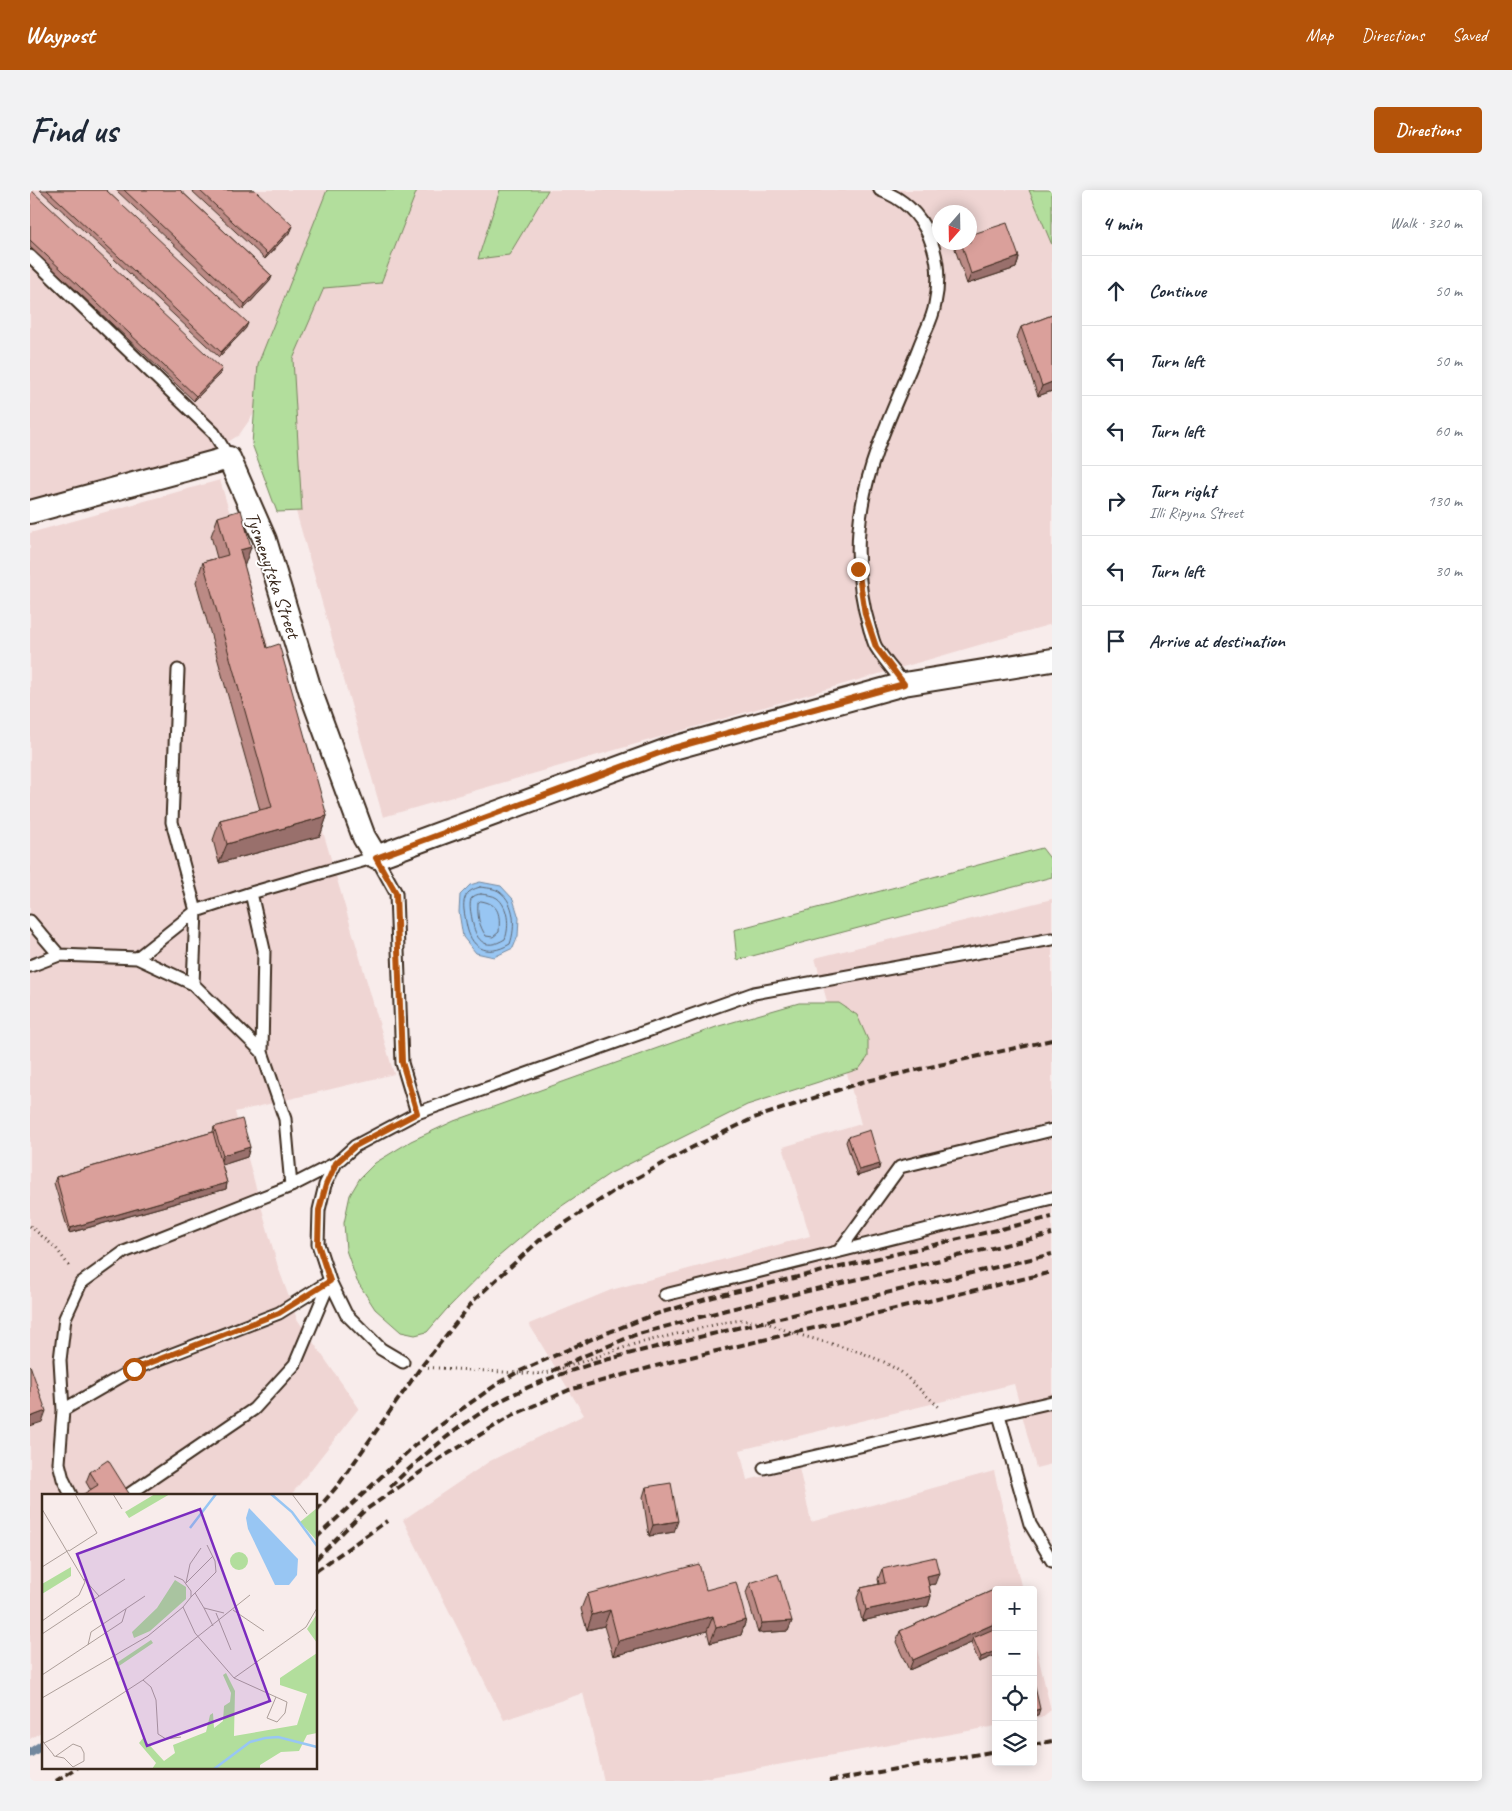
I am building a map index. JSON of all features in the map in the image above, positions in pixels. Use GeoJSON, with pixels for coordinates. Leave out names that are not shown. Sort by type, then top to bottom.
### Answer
{"type":"FeatureCollection","features":[{"type":"Feature","properties":{"kind":"street"},"geometry":{"type":"LineString","coordinates":[[30,512],[229,458]]}},
{"type":"Feature","properties":{"kind":"street","name":"Tysmenytska Street"},"geometry":{"type":"LineString","coordinates":[[229,458],[265,540],[311,693],[364,837],[376,858]]}},
{"type":"Feature","properties":{"kind":"street"},"geometry":{"type":"LineString","coordinates":[[376,858],[670,749],[904,684],[1052,660]]}},
{"type":"Feature","properties":{"kind":"lane"},"geometry":{"type":"LineString","coordinates":[[880,190],[895,196],[923,224],[935,249],[938,279],[935,306],[904,386],[878,444],[862,506],[858,569],[865,614],[876,647],[904,684]]}},
{"type":"Feature","properties":{"kind":"lane"},"geometry":{"type":"LineString","coordinates":[[30,256],[214,433],[229,458]]}},
{"type":"Feature","properties":{"kind":"lane"},"geometry":{"type":"LineString","coordinates":[[178,670],[172,822],[196,911],[193,984]]}},
{"type":"Feature","properties":{"kind":"lane"},"geometry":{"type":"LineString","coordinates":[[137,958],[196,911],[251,893],[376,858],[396,893],[402,1062],[417,1113]]}},
{"type":"Feature","properties":{"kind":"lane"},"geometry":{"type":"LineString","coordinates":[[251,893],[264,950],[262,1052],[285,1119],[291,1186]]}},
{"type":"Feature","properties":{"kind":"lane"},"geometry":{"type":"LineString","coordinates":[[30,921],[59,955]]}},
{"type":"Feature","properties":{"kind":"lane"},"geometry":{"type":"LineString","coordinates":[[70,1494],[63,1479],[59,1463],[63,1410],[60,1360],[65,1318],[81,1283],[124,1252],[291,1186],[336,1163],[355,1146],[417,1113],[754,993],[1052,939]]}},
{"type":"Feature","properties":{"kind":"lane"},"geometry":{"type":"LineString","coordinates":[[30,966],[59,955],[137,958],[193,984],[262,1052]]}},
{"type":"Feature","properties":{"kind":"lane"},"geometry":{"type":"LineString","coordinates":[[839,1251],[900,1167],[1052,1130]]}},
{"type":"Feature","properties":{"kind":"lane"},"geometry":{"type":"LineString","coordinates":[[336,1163],[326,1185],[319,1210],[318,1244],[330,1281],[346,1314],[381,1349],[403,1362]]}},
{"type":"Feature","properties":{"kind":"lane"},"geometry":{"type":"LineString","coordinates":[[665,1295],[1052,1198]]}},
{"type":"Feature","properties":{"kind":"lane"},"geometry":{"type":"LineString","coordinates":[[63,1410],[134,1369],[279,1313],[330,1281]]}},
{"type":"Feature","properties":{"kind":"lane"},"geometry":{"type":"LineString","coordinates":[[129,1494],[254,1408],[295,1364],[330,1281]]}},
{"type":"Feature","properties":{"kind":"lane"},"geometry":{"type":"LineString","coordinates":[[764,1468],[1052,1402]]}},
{"type":"Feature","properties":{"kind":"lane"},"geometry":{"type":"LineString","coordinates":[[999,1414],[1030,1524],[1052,1561]]}},
{"type":"Feature","properties":{"kind":"path"},"geometry":{"type":"LineString","coordinates":[[30,1226],[56,1248],[81,1283]]}},
{"type":"Feature","properties":{"kind":"path"},"geometry":{"type":"LineString","coordinates":[[403,1362],[422,1367],[534,1374],[551,1372],[635,1344],[722,1323],[741,1320],[764,1322],[794,1333],[860,1352],[884,1362],[901,1372],[959,1423]]}},
{"type":"Feature","properties":{"kind":"shaded area"},"geometry":{"type":"Polygon","coordinates":[[[30,190],[1052,190],[1052,624],[383,817],[264,399],[239,435],[204,457],[30,502],[30,190]]]}},
{"type":"Feature","properties":{"kind":"shaded area"},"geometry":{"type":"Polygon","coordinates":[[[220,480],[394,1074],[235,1112],[278,1267],[297,1319],[359,1408],[292,1494],[42,1494],[42,1731],[30,1739],[30,533],[220,480]]]}},
{"type":"Feature","properties":{"kind":"shaded area"},"geometry":{"type":"Polygon","coordinates":[[[1052,899],[1052,1464],[1036,1468],[1014,1384],[740,1450],[747,1480],[799,1468],[811,1522],[994,1471],[1021,1586],[992,1586],[992,1727],[688,1781],[604,1781],[583,1693],[504,1720],[403,1520],[490,1461],[584,1415],[529,1324],[611,1290],[810,1236],[783,1147],[861,1124],[815,958],[1052,899]]]}},
{"type":"Feature","properties":{"kind":"shaded area"},"geometry":{"type":"Polygon","coordinates":[[[1037,1652],[1051,1710],[1041,1718],[1037,1718],[1037,1652]]]}},
{"type":"Feature","properties":{"kind":"green space"},"geometry":{"type":"Polygon","coordinates":[[[327,190],[417,190],[381,283],[324,288],[293,359],[302,511],[277,512],[252,444],[258,364],[327,190]]]}},
{"type":"Feature","properties":{"kind":"green space"},"geometry":{"type":"Polygon","coordinates":[[[500,190],[548,190],[509,255],[478,259],[500,190]]]}},
{"type":"Feature","properties":{"kind":"green space"},"geometry":{"type":"Polygon","coordinates":[[[1029,190],[1052,190],[1052,245],[1029,190]]]}},
{"type":"Feature","properties":{"kind":"green space"},"geometry":{"type":"Polygon","coordinates":[[[1042,848],[1052,861],[1052,877],[737,960],[734,930],[1042,848]]]}},
{"type":"Feature","properties":{"kind":"green space"},"geometry":{"type":"Polygon","coordinates":[[[799,1003],[839,1003],[857,1015],[868,1040],[868,1057],[859,1069],[747,1105],[609,1174],[544,1218],[498,1257],[427,1332],[415,1335],[401,1332],[375,1309],[357,1281],[346,1250],[344,1223],[350,1195],[360,1178],[375,1163],[411,1141],[454,1121],[719,1026],[799,1003]]]}},
{"type":"Feature","properties":{"kind":"water"},"geometry":{"type":"Polygon","coordinates":[[[480,882],[501,886],[513,899],[519,918],[518,936],[513,948],[494,957],[476,953],[463,937],[459,912],[460,895],[470,885],[480,882]]]}},
{"type":"Feature","properties":{"kind":"building"},"geometry":{"type":"Polygon","coordinates":[[[30,190],[222,369],[196,396],[30,240],[30,190]]]}},
{"type":"Feature","properties":{"kind":"building"},"geometry":{"type":"Polygon","coordinates":[[[47,190],[106,190],[248,323],[221,352],[47,190]]]}},
{"type":"Feature","properties":{"kind":"building"},"geometry":{"type":"Polygon","coordinates":[[[124,190],[180,190],[272,276],[245,304],[124,190]]]}},
{"type":"Feature","properties":{"kind":"building"},"geometry":{"type":"Polygon","coordinates":[[[199,190],[255,190],[293,226],[267,254],[199,190]]]}},
{"type":"Feature","properties":{"kind":"building"},"geometry":{"type":"Polygon","coordinates":[[[1007,223],[1019,257],[971,274],[964,250],[977,250],[977,233],[1007,223]]]}},
{"type":"Feature","properties":{"kind":"building"},"geometry":{"type":"Polygon","coordinates":[[[1052,315],[1052,382],[1042,386],[1021,327],[1052,315]]]}},
{"type":"Feature","properties":{"kind":"building"},"geometry":{"type":"Polygon","coordinates":[[[241,510],[251,547],[240,550],[267,648],[279,644],[327,816],[227,844],[220,820],[272,807],[203,562],[228,555],[218,517],[241,510]]]}},
{"type":"Feature","properties":{"kind":"building"},"geometry":{"type":"Polygon","coordinates":[[[242,1119],[250,1147],[223,1155],[214,1127],[242,1119]]]}},
{"type":"Feature","properties":{"kind":"building"},"geometry":{"type":"Polygon","coordinates":[[[870,1130],[880,1164],[859,1170],[848,1137],[870,1130]]]}},
{"type":"Feature","properties":{"kind":"building"},"geometry":{"type":"Polygon","coordinates":[[[213,1132],[227,1183],[70,1228],[56,1177],[213,1132]]]}},
{"type":"Feature","properties":{"kind":"building"},"geometry":{"type":"Polygon","coordinates":[[[30,1365],[46,1411],[30,1417],[30,1365]]]}},
{"type":"Feature","properties":{"kind":"building"},"geometry":{"type":"Polygon","coordinates":[[[108,1460],[129,1494],[84,1494],[98,1485],[90,1472],[108,1460]]]}},
{"type":"Feature","properties":{"kind":"building"},"geometry":{"type":"Polygon","coordinates":[[[671,1483],[678,1521],[653,1525],[646,1487],[671,1483]]]}},
{"type":"Feature","properties":{"kind":"building"},"geometry":{"type":"Polygon","coordinates":[[[935,1557],[939,1573],[927,1576],[931,1596],[866,1610],[861,1588],[885,1583],[882,1569],[935,1557]]]}},
{"type":"Feature","properties":{"kind":"building"},"geometry":{"type":"Polygon","coordinates":[[[699,1564],[706,1590],[736,1582],[746,1620],[716,1628],[713,1616],[618,1641],[610,1610],[592,1615],[587,1594],[699,1564]]]}},
{"type":"Feature","properties":{"kind":"building"},"geometry":{"type":"Polygon","coordinates":[[[778,1574],[792,1621],[762,1623],[750,1583],[778,1574]]]}},
{"type":"Feature","properties":{"kind":"building"},"geometry":{"type":"Polygon","coordinates":[[[992,1591],[992,1625],[913,1660],[900,1631],[992,1591]]]}},
{"type":"Feature","properties":{"kind":"building"},"geometry":{"type":"Polygon","coordinates":[[[992,1630],[992,1653],[981,1657],[973,1638],[992,1630]]]}},
{"type":"Feature","properties":{"kind":"building"},"geometry":{"type":"Polygon","coordinates":[[[1037,1696],[1040,1709],[1037,1710],[1037,1696]]]}},
{"type":"Feature","properties":{"kind":"waterway"},"geometry":{"type":"LineString","coordinates":[[30,1753],[42,1745]]}},
{"type":"Feature","properties":{"kind":"railway"},"geometry":{"type":"LineString","coordinates":[[318,1509],[339,1484],[421,1367],[475,1299],[541,1239],[617,1189],[691,1148],[754,1118],[862,1082],[1052,1040]]}},
{"type":"Feature","properties":{"kind":"railway"},"geometry":{"type":"LineString","coordinates":[[318,1536],[414,1446],[459,1411],[500,1382],[518,1372],[594,1338],[653,1315],[713,1297],[1052,1217]]}},
{"type":"Feature","properties":{"kind":"railway"},"geometry":{"type":"LineString","coordinates":[[552,1371],[635,1335],[726,1310],[1052,1234]]}},
{"type":"Feature","properties":{"kind":"railway"},"geometry":{"type":"LineString","coordinates":[[390,1487],[449,1435],[482,1412],[516,1393],[568,1372],[650,1348],[1052,1254]]}},
{"type":"Feature","properties":{"kind":"railway"},"geometry":{"type":"LineString","coordinates":[[318,1557],[364,1511],[441,1458],[515,1414],[569,1390],[674,1361],[1052,1272]]}},
{"type":"Feature","properties":{"kind":"railway"},"geometry":{"type":"LineString","coordinates":[[318,1570],[387,1521]]}},
{"type":"Feature","properties":{"kind":"railway"},"geometry":{"type":"LineString","coordinates":[[1037,1744],[1052,1741]]}},
{"type":"Feature","properties":{"kind":"railway"},"geometry":{"type":"LineString","coordinates":[[829,1781],[992,1752]]}},
{"type":"Feature","properties":{"kind":"railway"},"geometry":{"type":"LineString","coordinates":[[56,1781],[76,1768]]}},
{"type":"Feature","properties":{"kind":"route"},"geometry":{"type":"LineString","coordinates":[[134,1369],[279,1313],[330,1281],[318,1244],[319,1210],[326,1185],[336,1163],[355,1146],[417,1113],[402,1062],[396,893],[376,858],[670,749],[904,684],[876,647],[865,614],[858,569]]}}]}
